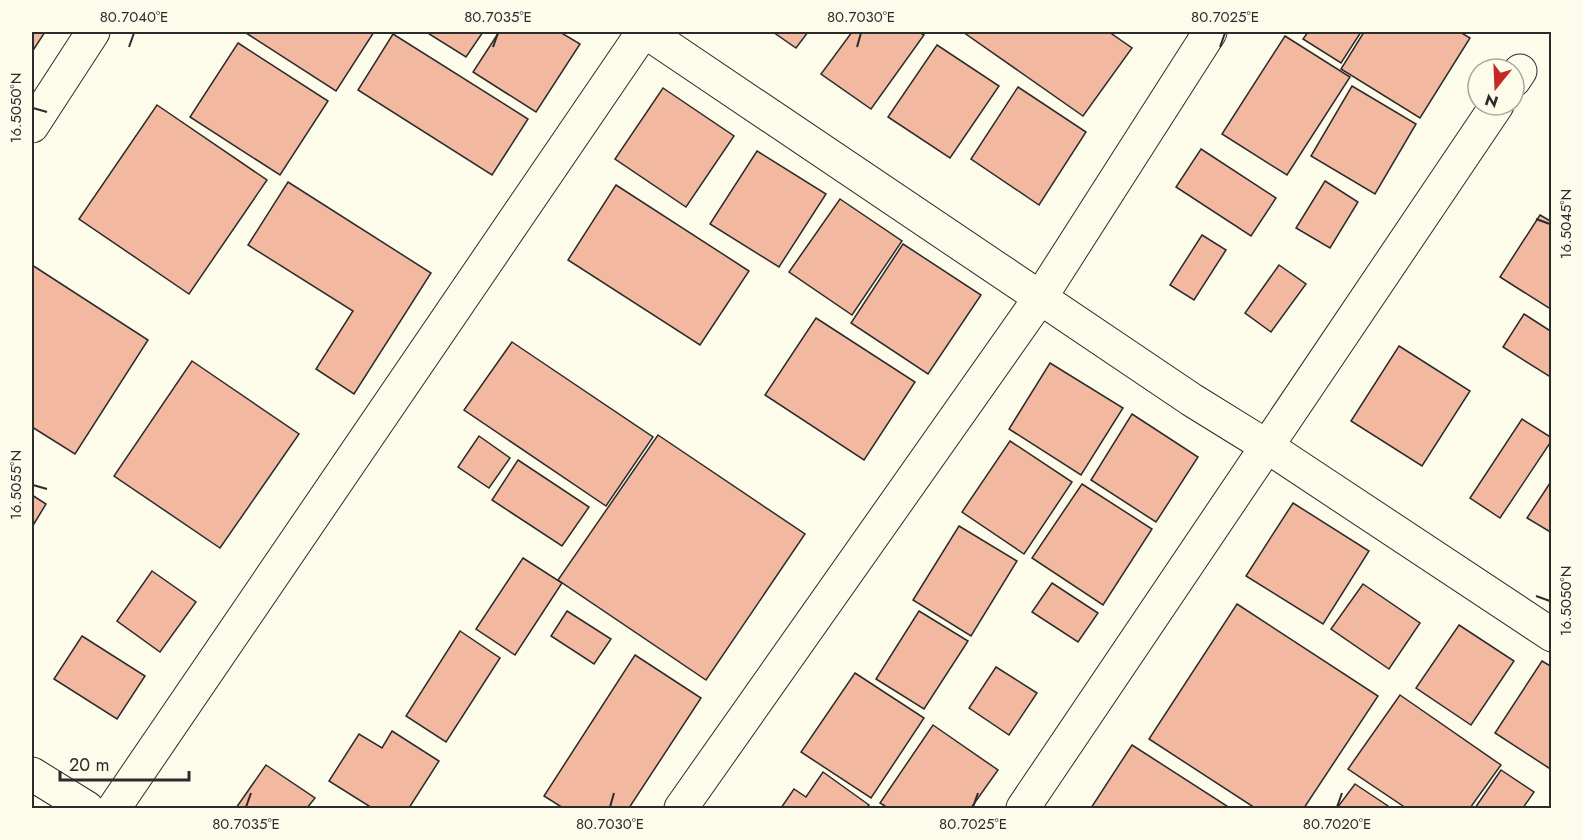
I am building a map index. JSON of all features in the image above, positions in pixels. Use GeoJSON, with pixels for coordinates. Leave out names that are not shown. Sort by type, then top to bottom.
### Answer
{"type":"FeatureCollection","features":[{"type":"Feature","properties":{"kind":"street"},"geometry":{"type":"LineString","coordinates":[[32,126],[93,32]]}},
{"type":"Feature","properties":{"kind":"street"},"geometry":{"type":"LineString","coordinates":[[114,808],[644,32],[1192,400],[1268,447],[1551,635]]}},
{"type":"Feature","properties":{"kind":"street"},"geometry":{"type":"LineString","coordinates":[[681,808],[1040,298],[1210,32]]}},
{"type":"Feature","properties":{"kind":"street"},"geometry":{"type":"LineString","coordinates":[[1023,808],[1489,117]]}},
{"type":"Feature","properties":{"kind":"street"},"geometry":{"type":"LineString","coordinates":[[32,774],[87,808]]}},
{"type":"Feature","properties":{"kind":"building"},"geometry":{"type":"Polygon","coordinates":[[[32,32],[45,32],[32,52],[32,32]]]}},
{"type":"Feature","properties":{"kind":"building"},"geometry":{"type":"Polygon","coordinates":[[[247,32],[374,32],[336,91],[247,32]]]}},
{"type":"Feature","properties":{"kind":"building"},"geometry":{"type":"Polygon","coordinates":[[[426,32],[483,32],[466,57],[426,32]]]}},
{"type":"Feature","properties":{"kind":"building"},"geometry":{"type":"Polygon","coordinates":[[[499,32],[560,32],[580,44],[536,112],[473,72],[499,32]]]}},
{"type":"Feature","properties":{"kind":"building"},"geometry":{"type":"Polygon","coordinates":[[[773,32],[808,32],[796,48],[773,32]]]}},
{"type":"Feature","properties":{"kind":"building"},"geometry":{"type":"Polygon","coordinates":[[[852,32],[919,32],[924,35],[871,109],[821,74],[852,32]]]}},
{"type":"Feature","properties":{"kind":"building"},"geometry":{"type":"Polygon","coordinates":[[[963,32],[1109,32],[1132,48],[1083,116],[963,32]]]}},
{"type":"Feature","properties":{"kind":"building"},"geometry":{"type":"Polygon","coordinates":[[[1308,32],[1361,32],[1341,63],[1303,39],[1308,32]]]}},
{"type":"Feature","properties":{"kind":"building"},"geometry":{"type":"Polygon","coordinates":[[[1364,32],[1460,32],[1470,38],[1420,118],[1341,69],[1364,32]]]}},
{"type":"Feature","properties":{"kind":"building"},"geometry":{"type":"Polygon","coordinates":[[[393,34],[528,119],[492,175],[358,90],[393,34]]]}},
{"type":"Feature","properties":{"kind":"building"},"geometry":{"type":"Polygon","coordinates":[[[1285,36],[1350,77],[1287,175],[1222,134],[1285,36]]]}},
{"type":"Feature","properties":{"kind":"building"},"geometry":{"type":"Polygon","coordinates":[[[238,43],[328,101],[280,175],[190,117],[238,43]]]}},
{"type":"Feature","properties":{"kind":"building"},"geometry":{"type":"Polygon","coordinates":[[[937,45],[999,86],[950,158],[888,117],[937,45]]]}},
{"type":"Feature","properties":{"kind":"building"},"geometry":{"type":"Polygon","coordinates":[[[1352,86],[1416,124],[1375,194],[1311,156],[1352,86]]]}},
{"type":"Feature","properties":{"kind":"building"},"geometry":{"type":"Polygon","coordinates":[[[1018,87],[1086,132],[1039,205],[971,159],[1018,87]]]}},
{"type":"Feature","properties":{"kind":"building"},"geometry":{"type":"Polygon","coordinates":[[[663,88],[734,136],[686,207],[615,159],[663,88]]]}},
{"type":"Feature","properties":{"kind":"building"},"geometry":{"type":"Polygon","coordinates":[[[157,105],[267,180],[189,294],[79,219],[157,105]]]}},
{"type":"Feature","properties":{"kind":"building"},"geometry":{"type":"Polygon","coordinates":[[[1201,149],[1276,198],[1251,236],[1176,187],[1201,149]]]}},
{"type":"Feature","properties":{"kind":"building"},"geometry":{"type":"Polygon","coordinates":[[[757,151],[826,194],[779,267],[710,224],[757,151]]]}},
{"type":"Feature","properties":{"kind":"building"},"geometry":{"type":"Polygon","coordinates":[[[1325,181],[1358,202],[1330,248],[1296,228],[1325,181]]]}},
{"type":"Feature","properties":{"kind":"building"},"geometry":{"type":"Polygon","coordinates":[[[288,182],[431,273],[354,394],[316,369],[353,311],[248,245],[288,182]]]}},
{"type":"Feature","properties":{"kind":"building"},"geometry":{"type":"Polygon","coordinates":[[[616,185],[749,271],[700,345],[568,260],[616,185]]]}},
{"type":"Feature","properties":{"kind":"building"},"geometry":{"type":"Polygon","coordinates":[[[840,199],[902,241],[852,315],[789,272],[840,199]]]}},
{"type":"Feature","properties":{"kind":"building"},"geometry":{"type":"Polygon","coordinates":[[[1540,215],[1552,222],[1552,310],[1500,277],[1540,215]]]}},
{"type":"Feature","properties":{"kind":"building"},"geometry":{"type":"Polygon","coordinates":[[[1202,235],[1226,250],[1194,300],[1170,285],[1202,235]]]}},
{"type":"Feature","properties":{"kind":"building"},"geometry":{"type":"Polygon","coordinates":[[[903,244],[981,295],[928,374],[851,323],[903,244]]]}},
{"type":"Feature","properties":{"kind":"building"},"geometry":{"type":"Polygon","coordinates":[[[32,265],[148,340],[75,454],[32,427],[32,265]]]}},
{"type":"Feature","properties":{"kind":"building"},"geometry":{"type":"Polygon","coordinates":[[[1279,265],[1306,284],[1271,332],[1245,313],[1279,265]]]}},
{"type":"Feature","properties":{"kind":"building"},"geometry":{"type":"Polygon","coordinates":[[[1524,314],[1552,332],[1552,378],[1503,347],[1524,314]]]}},
{"type":"Feature","properties":{"kind":"building"},"geometry":{"type":"Polygon","coordinates":[[[816,318],[915,382],[864,460],[765,395],[816,318]]]}},
{"type":"Feature","properties":{"kind":"building"},"geometry":{"type":"Polygon","coordinates":[[[512,342],[653,437],[606,506],[464,410],[512,342]]]}},
{"type":"Feature","properties":{"kind":"building"},"geometry":{"type":"Polygon","coordinates":[[[1399,346],[1470,391],[1422,466],[1351,421],[1399,346]]]}},
{"type":"Feature","properties":{"kind":"building"},"geometry":{"type":"Polygon","coordinates":[[[192,361],[299,434],[220,548],[114,476],[192,361]]]}},
{"type":"Feature","properties":{"kind":"building"},"geometry":{"type":"Polygon","coordinates":[[[1050,363],[1123,408],[1081,475],[1009,429],[1050,363]]]}},
{"type":"Feature","properties":{"kind":"building"},"geometry":{"type":"Polygon","coordinates":[[[1132,414],[1198,457],[1156,522],[1091,480],[1132,414]]]}},
{"type":"Feature","properties":{"kind":"building"},"geometry":{"type":"Polygon","coordinates":[[[1522,419],[1552,440],[1500,518],[1470,498],[1522,419]]]}},
{"type":"Feature","properties":{"kind":"building"},"geometry":{"type":"Polygon","coordinates":[[[658,435],[805,534],[706,680],[558,580],[658,435]]]}},
{"type":"Feature","properties":{"kind":"building"},"geometry":{"type":"Polygon","coordinates":[[[479,436],[510,458],[489,488],[458,467],[479,436]]]}},
{"type":"Feature","properties":{"kind":"building"},"geometry":{"type":"Polygon","coordinates":[[[1010,441],[1072,482],[1024,554],[962,512],[1010,441]]]}},
{"type":"Feature","properties":{"kind":"building"},"geometry":{"type":"Polygon","coordinates":[[[518,460],[589,507],[562,546],[492,500],[518,460]]]}},
{"type":"Feature","properties":{"kind":"building"},"geometry":{"type":"Polygon","coordinates":[[[1552,480],[1552,533],[1527,518],[1552,480]]]}},
{"type":"Feature","properties":{"kind":"building"},"geometry":{"type":"Polygon","coordinates":[[[1082,484],[1152,529],[1103,605],[1032,558],[1082,484]]]}},
{"type":"Feature","properties":{"kind":"building"},"geometry":{"type":"Polygon","coordinates":[[[32,495],[46,504],[32,527],[32,495]]]}},
{"type":"Feature","properties":{"kind":"building"},"geometry":{"type":"Polygon","coordinates":[[[1293,503],[1369,551],[1323,624],[1246,576],[1293,503]]]}},
{"type":"Feature","properties":{"kind":"building"},"geometry":{"type":"Polygon","coordinates":[[[959,526],[1017,561],[971,636],[913,600],[959,526]]]}},
{"type":"Feature","properties":{"kind":"building"},"geometry":{"type":"Polygon","coordinates":[[[523,558],[562,583],[515,655],[476,629],[523,558]]]}},
{"type":"Feature","properties":{"kind":"building"},"geometry":{"type":"Polygon","coordinates":[[[152,571],[196,602],[160,652],[117,621],[152,571]]]}},
{"type":"Feature","properties":{"kind":"building"},"geometry":{"type":"Polygon","coordinates":[[[1052,583],[1098,613],[1078,642],[1032,612],[1052,583]]]}},
{"type":"Feature","properties":{"kind":"building"},"geometry":{"type":"Polygon","coordinates":[[[1363,584],[1420,623],[1389,669],[1331,629],[1363,584]]]}},
{"type":"Feature","properties":{"kind":"building"},"geometry":{"type":"Polygon","coordinates":[[[1237,604],[1378,696],[1304,808],[1255,808],[1149,739],[1237,604]]]}},
{"type":"Feature","properties":{"kind":"building"},"geometry":{"type":"Polygon","coordinates":[[[567,611],[611,639],[594,664],[551,636],[567,611]]]}},
{"type":"Feature","properties":{"kind":"building"},"geometry":{"type":"Polygon","coordinates":[[[919,611],[968,641],[924,709],[876,679],[919,611]]]}},
{"type":"Feature","properties":{"kind":"building"},"geometry":{"type":"Polygon","coordinates":[[[1459,625],[1514,661],[1471,725],[1416,688],[1459,625]]]}},
{"type":"Feature","properties":{"kind":"building"},"geometry":{"type":"Polygon","coordinates":[[[460,631],[500,658],[446,742],[406,716],[460,631]]]}},
{"type":"Feature","properties":{"kind":"building"},"geometry":{"type":"Polygon","coordinates":[[[82,636],[145,676],[117,719],[54,679],[82,636]]]}},
{"type":"Feature","properties":{"kind":"building"},"geometry":{"type":"Polygon","coordinates":[[[635,655],[701,698],[629,808],[563,808],[544,796],[635,655]]]}},
{"type":"Feature","properties":{"kind":"building"},"geometry":{"type":"Polygon","coordinates":[[[1542,661],[1552,667],[1552,770],[1495,733],[1542,661]]]}},
{"type":"Feature","properties":{"kind":"building"},"geometry":{"type":"Polygon","coordinates":[[[996,667],[1037,693],[1009,735],[969,708],[996,667]]]}},
{"type":"Feature","properties":{"kind":"building"},"geometry":{"type":"Polygon","coordinates":[[[855,673],[924,718],[871,798],[801,752],[855,673]]]}},
{"type":"Feature","properties":{"kind":"building"},"geometry":{"type":"Polygon","coordinates":[[[1400,695],[1501,765],[1470,808],[1406,808],[1348,769],[1400,695]]]}},
{"type":"Feature","properties":{"kind":"building"},"geometry":{"type":"Polygon","coordinates":[[[933,725],[998,770],[971,808],[888,808],[880,803],[933,725]]]}},
{"type":"Feature","properties":{"kind":"building"},"geometry":{"type":"Polygon","coordinates":[[[392,731],[439,761],[409,808],[372,808],[329,781],[359,734],[382,748],[392,731]]]}},
{"type":"Feature","properties":{"kind":"building"},"geometry":{"type":"Polygon","coordinates":[[[1132,745],[1230,808],[1091,808],[1132,745]]]}},
{"type":"Feature","properties":{"kind":"building"},"geometry":{"type":"Polygon","coordinates":[[[266,765],[315,798],[307,808],[236,808],[266,765]]]}},
{"type":"Feature","properties":{"kind":"building"},"geometry":{"type":"Polygon","coordinates":[[[1501,770],[1534,792],[1523,808],[1475,808],[1501,770]]]}},
{"type":"Feature","properties":{"kind":"building"},"geometry":{"type":"Polygon","coordinates":[[[823,772],[869,805],[866,808],[781,808],[794,789],[806,797],[823,772]]]}},
{"type":"Feature","properties":{"kind":"building"},"geometry":{"type":"Polygon","coordinates":[[[1355,784],[1391,808],[1337,808],[1355,784]]]}}]}
